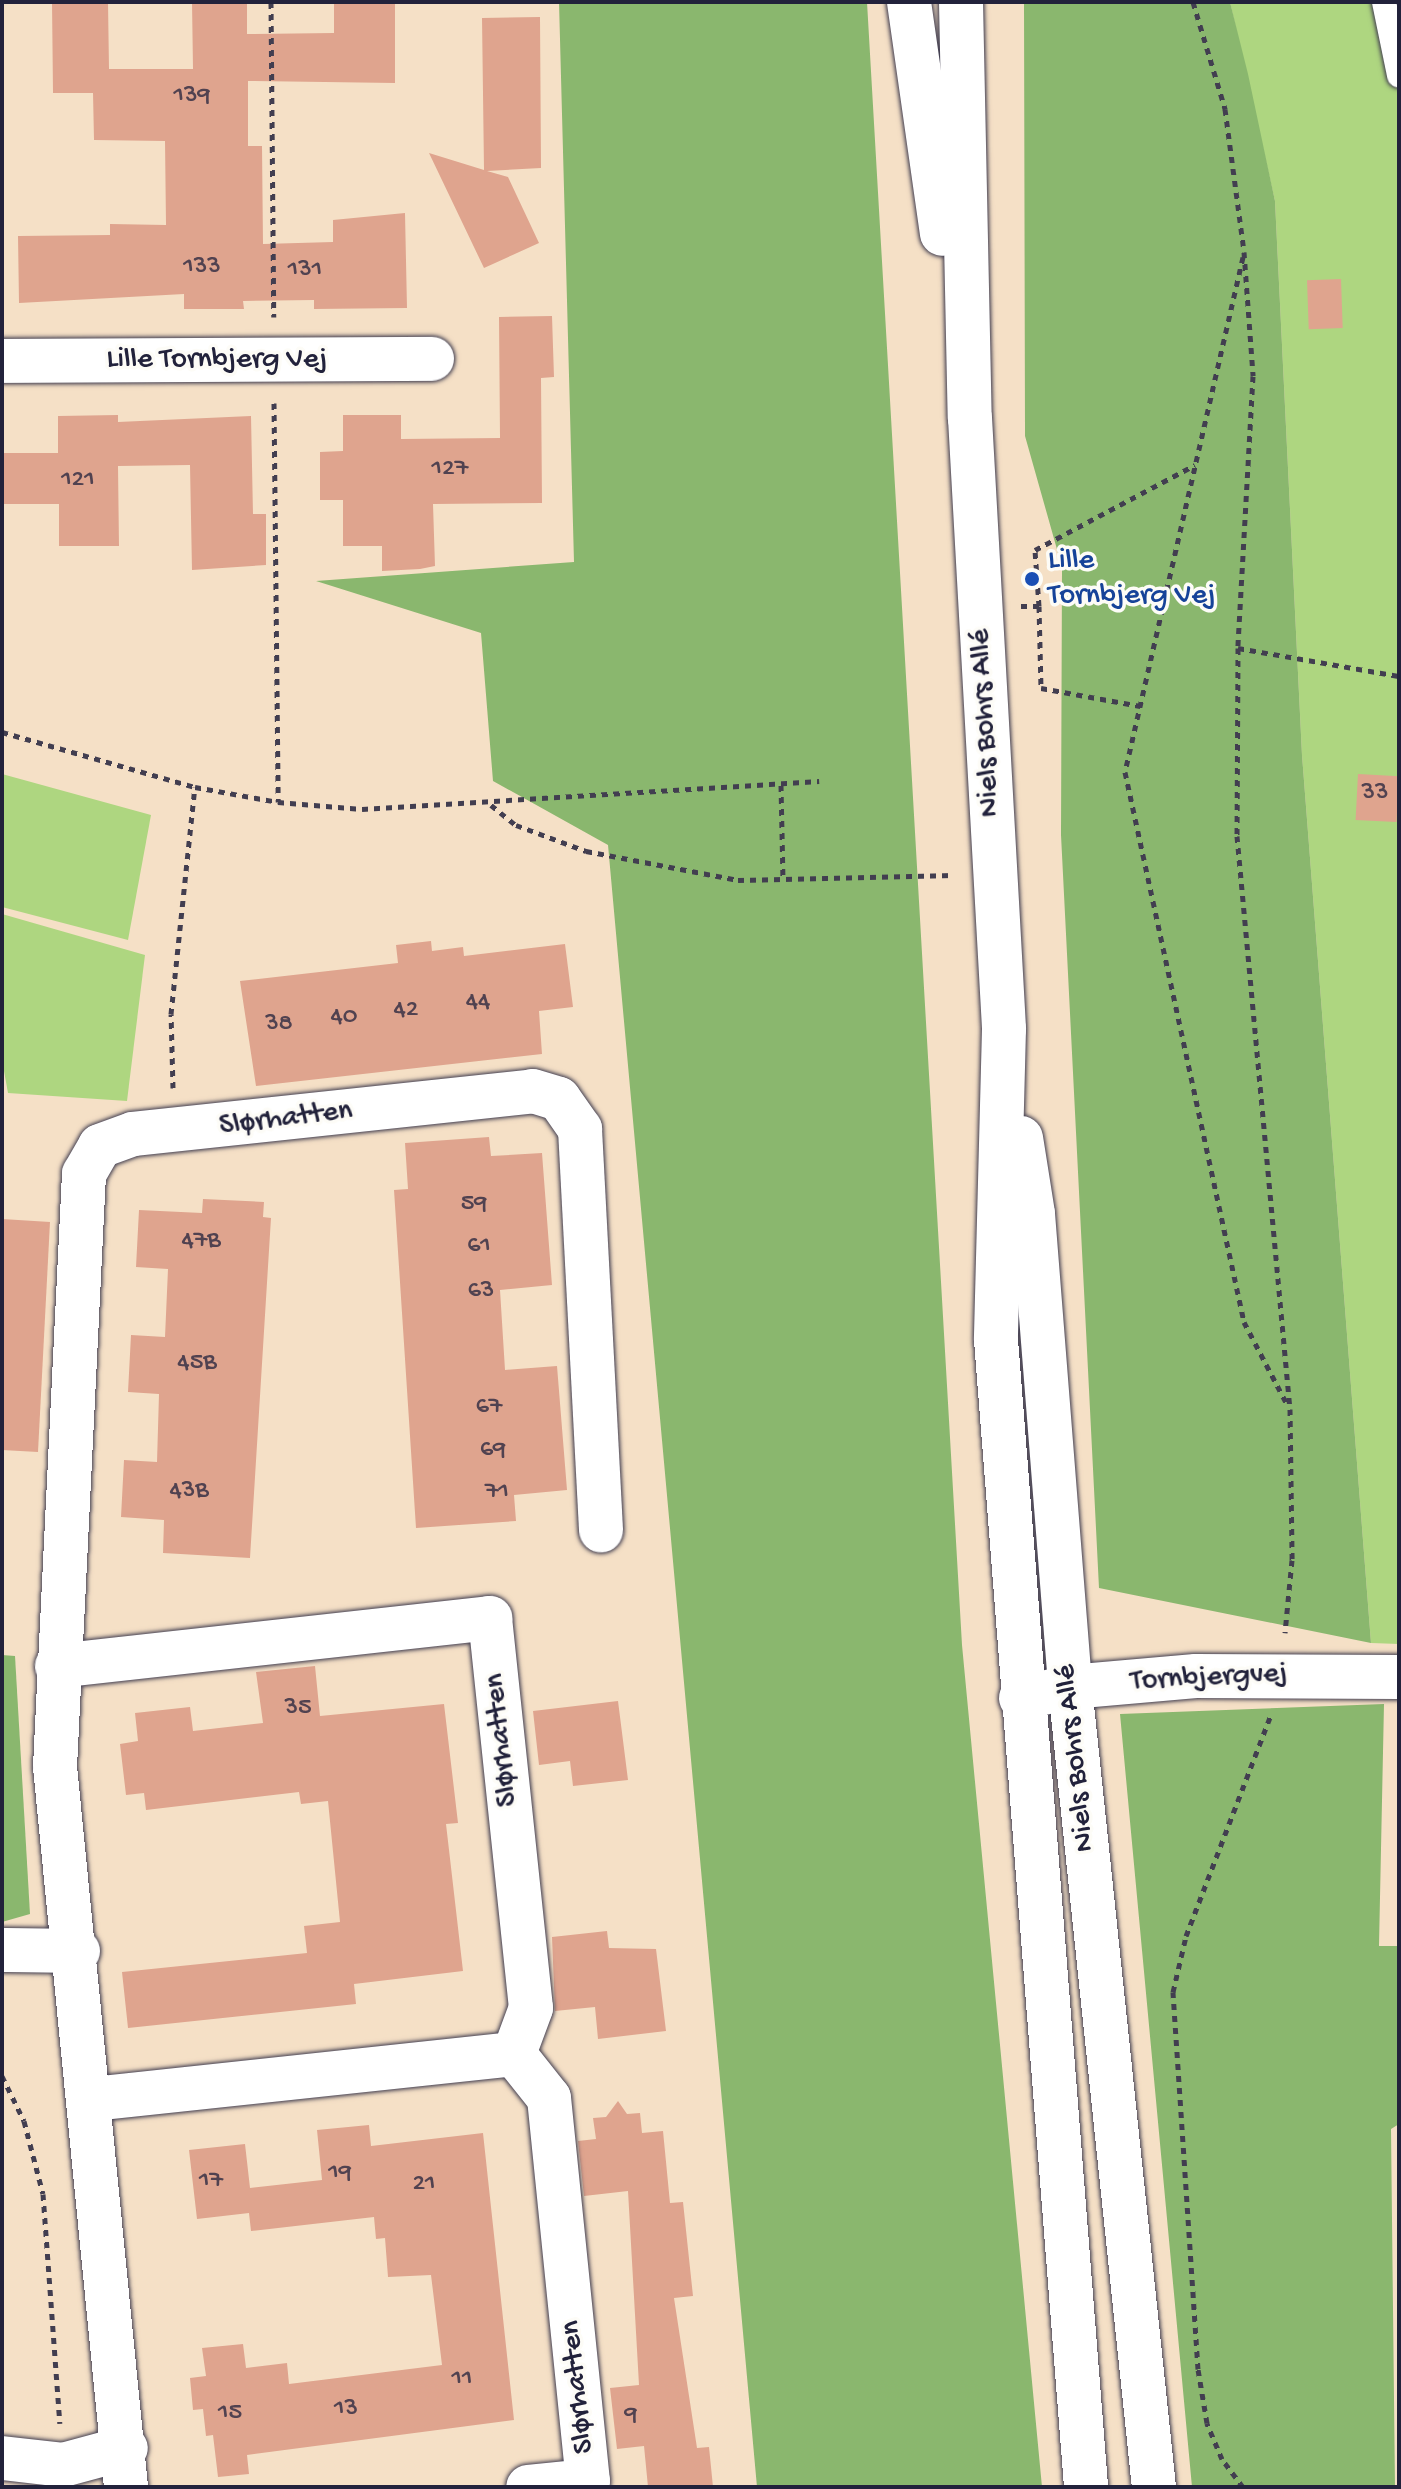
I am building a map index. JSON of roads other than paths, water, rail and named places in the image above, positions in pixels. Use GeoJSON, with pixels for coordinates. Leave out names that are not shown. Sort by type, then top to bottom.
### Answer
{"type":"FeatureCollection","features":[{"type":"Feature","properties":{"kind":"street","name":"Niels Bohrs Allé"},"geometry":{"type":"LineString","coordinates":[[909,2],[970,418]]}},
{"type":"Feature","properties":{"kind":"street","name":"Niels Bohrs Allé"},"geometry":{"type":"LineString","coordinates":[[961,2],[970,418],[1004,1029],[996,1340],[1073,2363],[1086,2487]]}},
{"type":"Feature","properties":{"kind":"street","name":"Lille Tornbjerg Vej"},"geometry":{"type":"LineString","coordinates":[[2,361],[432,359]]}},
{"type":"Feature","properties":{"kind":"street","name":"Niels Bohrs Allé"},"geometry":{"type":"LineString","coordinates":[[1004,1029],[1033,1214],[1070,1687],[1154,2487]]}},
{"type":"Feature","properties":{"kind":"street","name":"Slørhatten"},"geometry":{"type":"LineString","coordinates":[[2,2458],[126,2468],[78,1951],[55,1767],[57,1666],[84,1174],[100,1146],[133,1134],[174,1133],[533,1091],[559,1099],[580,1129],[601,1530]]}},
{"type":"Feature","properties":{"kind":"street","name":"Slørhatten"},"geometry":{"type":"LineString","coordinates":[[57,1666],[490,1618],[531,2008],[514,2054],[549,2098],[588,2481],[528,2487]]}},
{"type":"Feature","properties":{"kind":"street","name":"Tornbjergvej"},"geometry":{"type":"LineString","coordinates":[[1021,1698],[1070,1687],[1281,1674],[1399,1677]]}},
{"type":"Feature","properties":{"kind":"street"},"geometry":{"type":"LineString","coordinates":[[2,1950],[78,1951]]}},
{"type":"Feature","properties":{"kind":"street"},"geometry":{"type":"LineString","coordinates":[[91,2099],[514,2054]]}},
{"type":"Feature","properties":{"kind":"street"},"geometry":{"type":"LineString","coordinates":[[1073,2363],[1108,2428],[1115,2487]]}},
{"type":"Feature","properties":{"kind":"lane"},"geometry":{"type":"LineString","coordinates":[[1384,2],[1399,75]]}},
{"type":"Feature","properties":{"kind":"place","name":"Lille Tornbjerg Vej"},"geometry":{"type":"Point","coordinates":[1032,579]}}]}
